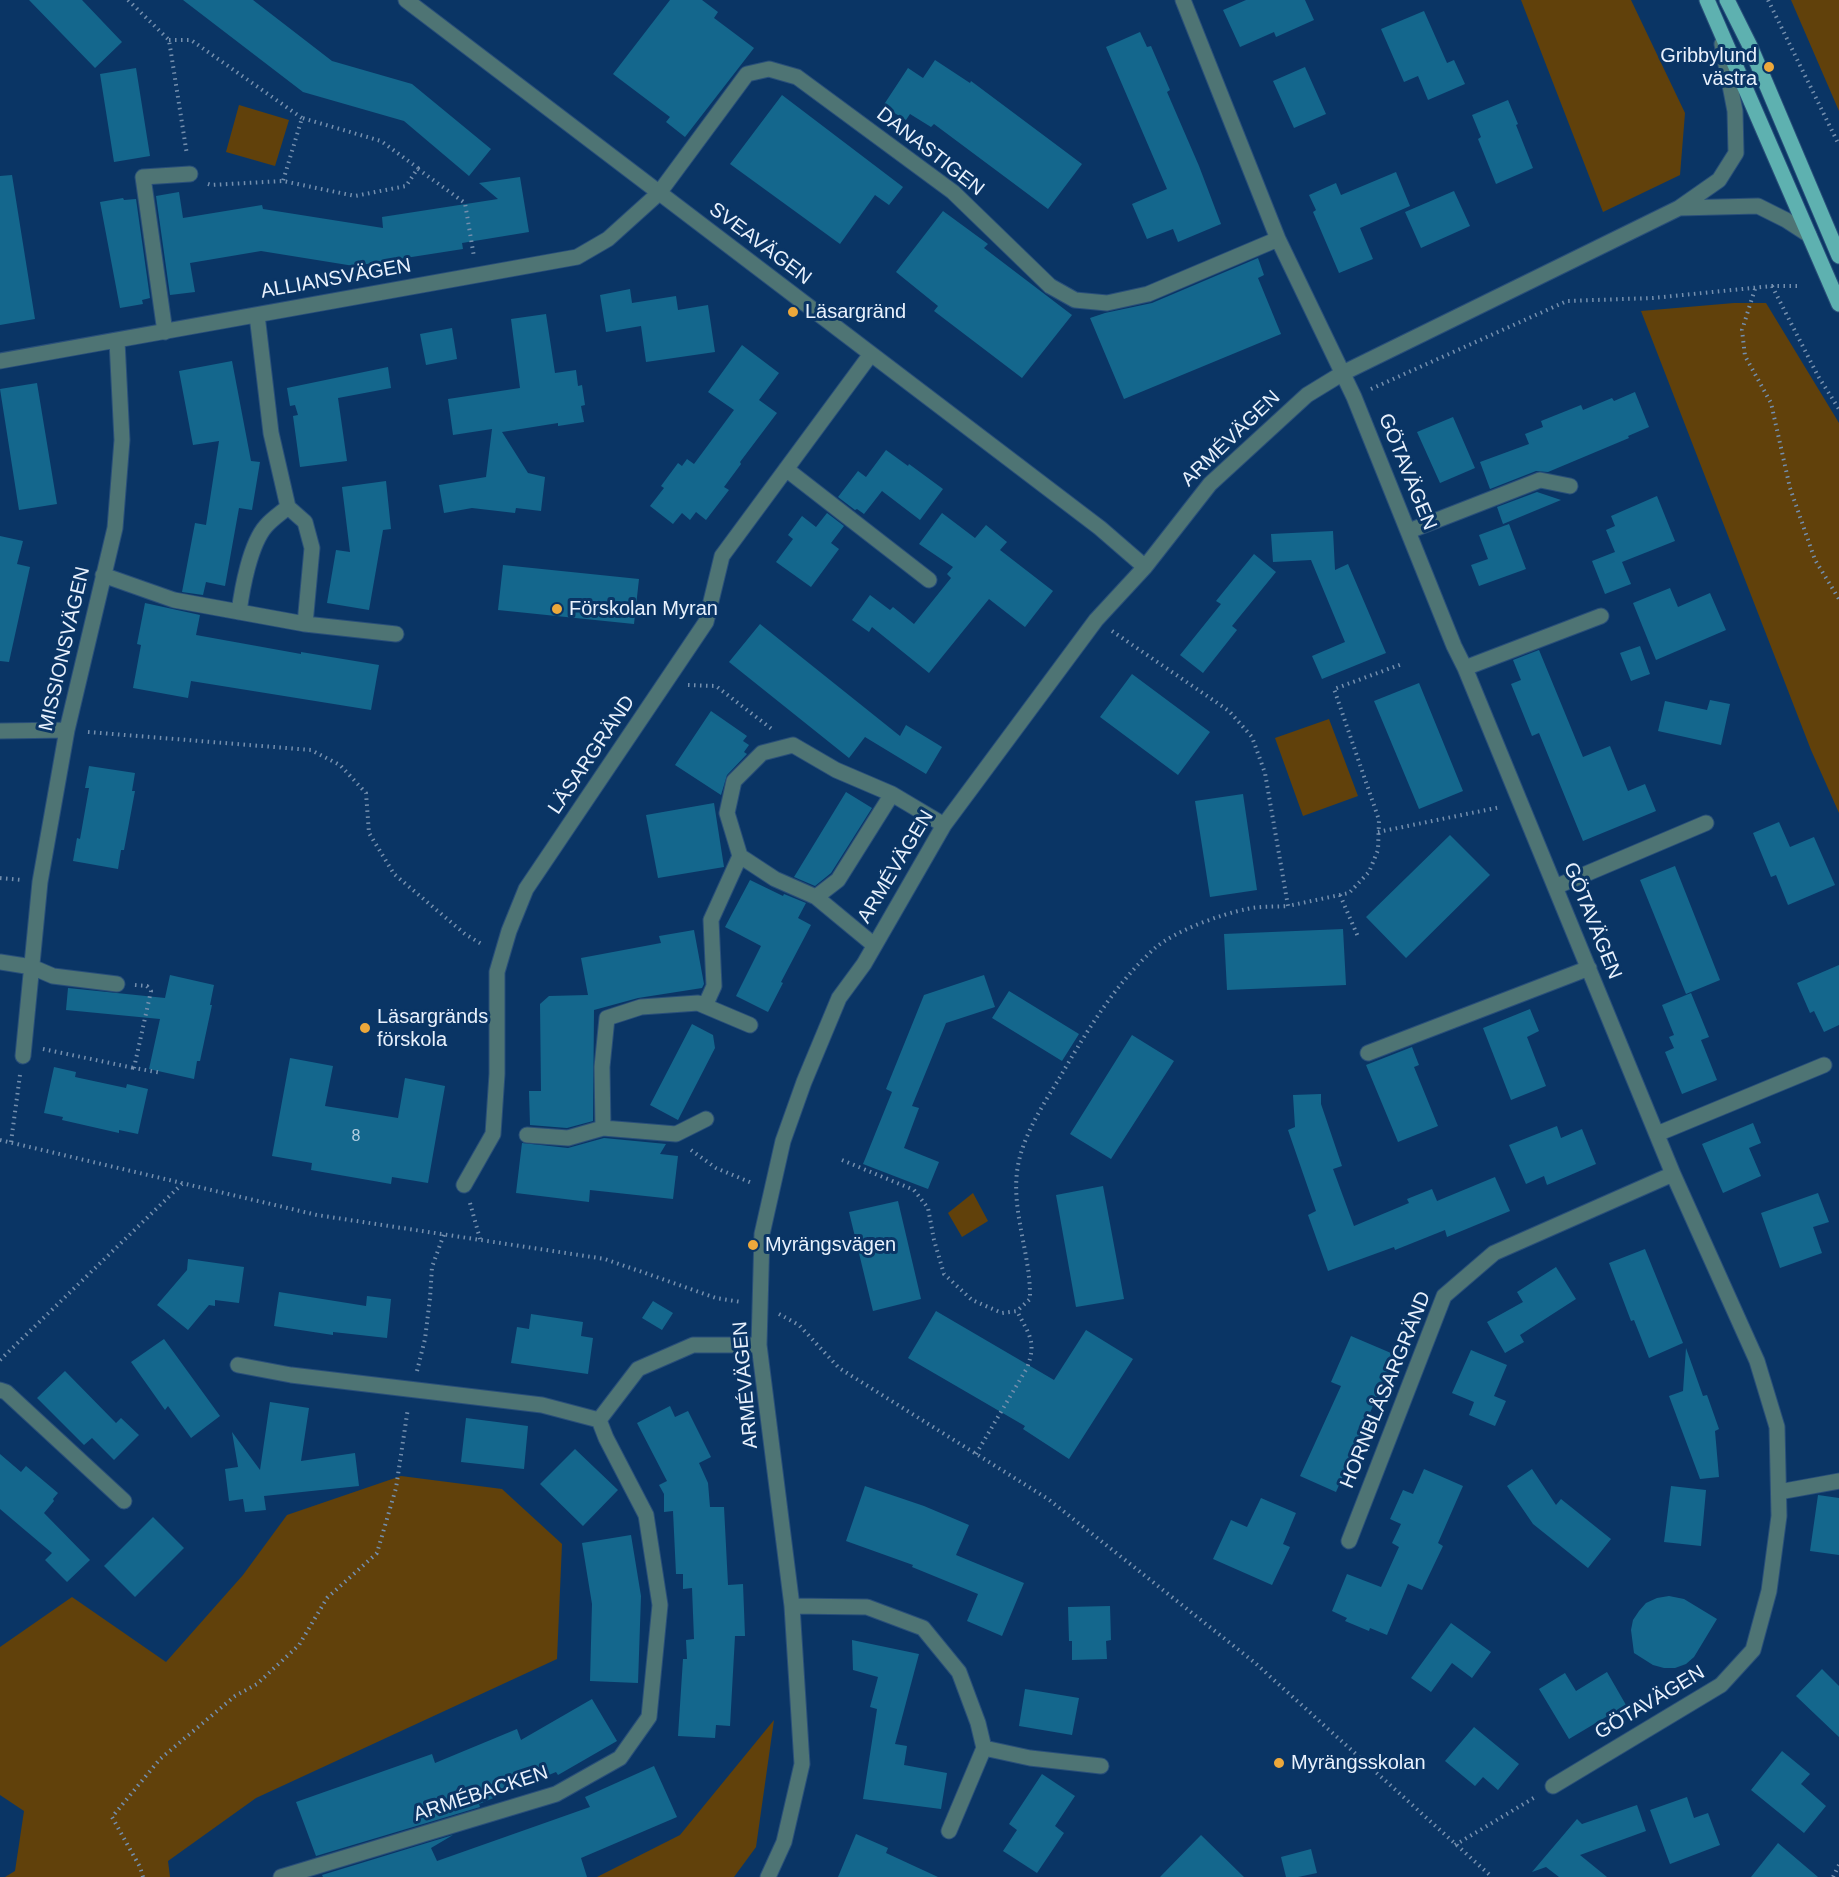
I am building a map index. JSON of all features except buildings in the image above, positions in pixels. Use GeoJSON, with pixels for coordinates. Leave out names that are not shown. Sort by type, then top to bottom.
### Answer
{"type":"FeatureCollection","features":[{"type":"Feature","properties":{"kind":"main road"},"geometry":{"type":"LineString","coordinates":[[1707,0],[1839,304]]}},
{"type":"Feature","properties":{"kind":"main road"},"geometry":{"type":"LineString","coordinates":[[1727,0],[1750,46],[1839,256]]}},
{"type":"Feature","properties":{"kind":"street","name":"SVEAVÄGEN"},"geometry":{"type":"LineString","coordinates":[[406,0],[1100,528],[1145,567]]}},
{"type":"Feature","properties":{"kind":"street","name":"GÖTAVÄGEN"},"geometry":{"type":"LineString","coordinates":[[1183,0],[1278,239],[1354,397],[1454,646],[1673,1174],[1757,1361],[1777,1427],[1779,1516],[1769,1591],[1753,1650],[1721,1685],[1553,1786]]}},
{"type":"Feature","properties":{"kind":"street","name":"ARMÉVÄGEN"},"geometry":{"type":"LineString","coordinates":[[768,1877],[784,1842],[802,1764],[792,1606],[759,1345],[762,1234],[783,1141],[804,1082],[839,998],[864,964],[944,825],[1096,620],[1145,567],[1210,484],[1307,395],[1343,373],[1679,208],[1719,180],[1736,153],[1736,111],[1720,34]]}},
{"type":"Feature","properties":{"kind":"street","name":"DANASTIGEN"},"geometry":{"type":"LineString","coordinates":[[659,193],[747,74],[769,69],[797,77],[953,192],[1050,286],[1075,300],[1107,303],[1148,294],[1278,239]]}},
{"type":"Feature","properties":{"kind":"street"},"geometry":{"type":"LineString","coordinates":[[165,332],[143,177],[190,174]]}},
{"type":"Feature","properties":{"kind":"street","name":"ALLIANSVÄGEN"},"geometry":{"type":"LineString","coordinates":[[0,361],[577,257],[608,239],[659,193]]}},
{"type":"Feature","properties":{"kind":"street","name":"ARMÉVÄGEN"},"geometry":{"type":"LineString","coordinates":[[1679,208],[1758,206],[1809,235]]}},
{"type":"Feature","properties":{"kind":"street"},"geometry":{"type":"LineString","coordinates":[[257,315],[271,433],[288,507],[304,522],[312,548],[305,624]]}},
{"type":"Feature","properties":{"kind":"street","name":"MISSIONSVÄGEN"},"geometry":{"type":"LineString","coordinates":[[23,1054],[40,882],[67,730],[115,528],[122,440],[117,341]]}},
{"type":"Feature","properties":{"kind":"street","name":"LÄSARGRÄND"},"geometry":{"type":"LineString","coordinates":[[464,1185],[493,1134],[497,1074],[497,972],[525,889],[706,622],[722,556],[871,354]]}},
{"type":"Feature","properties":{"kind":"street"},"geometry":{"type":"LineString","coordinates":[[786,469],[929,580]]}},
{"type":"Feature","properties":{"kind":"street"},"geometry":{"type":"LineString","coordinates":[[1409,531],[1540,480],[1570,486]]}},
{"type":"Feature","properties":{"kind":"street"},"geometry":{"type":"LineString","coordinates":[[239,612],[243,581],[257,542],[265,526],[288,507]]}},
{"type":"Feature","properties":{"kind":"street"},"geometry":{"type":"LineString","coordinates":[[104,575],[174,600],[305,624],[396,634]]}},
{"type":"Feature","properties":{"kind":"street"},"geometry":{"type":"LineString","coordinates":[[1465,668],[1601,616]]}},
{"type":"Feature","properties":{"kind":"street"},"geometry":{"type":"LineString","coordinates":[[0,731],[67,730]]}},
{"type":"Feature","properties":{"kind":"street"},"geometry":{"type":"LineString","coordinates":[[874,945],[816,897],[775,879],[740,856],[727,813],[734,781],[762,753],[793,745],[836,771],[892,794],[944,825]]}},
{"type":"Feature","properties":{"kind":"street"},"geometry":{"type":"LineString","coordinates":[[816,897],[838,880],[892,794]]}},
{"type":"Feature","properties":{"kind":"street"},"geometry":{"type":"LineString","coordinates":[[1555,887],[1706,823]]}},
{"type":"Feature","properties":{"kind":"street"},"geometry":{"type":"LineString","coordinates":[[705,1006],[714,986],[711,920],[740,856]]}},
{"type":"Feature","properties":{"kind":"street"},"geometry":{"type":"LineString","coordinates":[[0,962],[32,966],[53,976],[117,984]]}},
{"type":"Feature","properties":{"kind":"street"},"geometry":{"type":"LineString","coordinates":[[1368,1053],[1589,968]]}},
{"type":"Feature","properties":{"kind":"street"},"geometry":{"type":"LineString","coordinates":[[603,1128],[602,1067],[608,1018],[641,1007],[698,1003],[750,1025]]}},
{"type":"Feature","properties":{"kind":"street"},"geometry":{"type":"LineString","coordinates":[[1657,1134],[1824,1065]]}},
{"type":"Feature","properties":{"kind":"street"},"geometry":{"type":"LineString","coordinates":[[527,1135],[568,1138],[603,1128],[676,1134],[706,1119]]}},
{"type":"Feature","properties":{"kind":"street","name":"HORNBLÅSARGRÄND"},"geometry":{"type":"LineString","coordinates":[[1349,1541],[1444,1296],[1494,1253],[1673,1174]]}},
{"type":"Feature","properties":{"kind":"street"},"geometry":{"type":"LineString","coordinates":[[238,1365],[291,1375],[542,1405],[599,1420],[638,1370],[693,1345],[759,1345]]}},
{"type":"Feature","properties":{"kind":"street"},"geometry":{"type":"LineString","coordinates":[[0,1390],[6,1392],[124,1501]]}},
{"type":"Feature","properties":{"kind":"street","name":"ARMÉBACKEN"},"geometry":{"type":"LineString","coordinates":[[281,1877],[556,1794],[620,1758],[649,1717],[660,1605],[646,1515],[599,1420]]}},
{"type":"Feature","properties":{"kind":"street"},"geometry":{"type":"LineString","coordinates":[[1779,1492],[1839,1481]]}},
{"type":"Feature","properties":{"kind":"street"},"geometry":{"type":"LineString","coordinates":[[792,1606],[867,1607],[923,1628],[959,1672],[978,1723],[984,1748],[949,1831]]}},
{"type":"Feature","properties":{"kind":"street"},"geometry":{"type":"LineString","coordinates":[[984,1748],[1030,1758],[1101,1767]]}},
{"type":"Feature","properties":{"kind":"path"},"geometry":{"type":"LineString","coordinates":[[128,0],[169,40],[190,174],[211,185],[283,181],[356,196],[406,186],[418,168]]}},
{"type":"Feature","properties":{"kind":"path"},"geometry":{"type":"LineString","coordinates":[[1768,0],[1839,145]]}},
{"type":"Feature","properties":{"kind":"path"},"geometry":{"type":"LineString","coordinates":[[169,40],[190,40],[302,118],[381,141],[465,203],[477,275]]}},
{"type":"Feature","properties":{"kind":"path"},"geometry":{"type":"LineString","coordinates":[[283,181],[302,118]]}},
{"type":"Feature","properties":{"kind":"path"},"geometry":{"type":"LineString","coordinates":[[1354,397],[1567,301],[1653,298],[1772,286],[1801,286]]}},
{"type":"Feature","properties":{"kind":"path"},"geometry":{"type":"LineString","coordinates":[[1772,286],[1818,376],[1839,409]]}},
{"type":"Feature","properties":{"kind":"path"},"geometry":{"type":"LineString","coordinates":[[1755,289],[1742,330],[1745,357],[1771,403],[1790,488],[1815,560],[1839,599]]}},
{"type":"Feature","properties":{"kind":"path"},"geometry":{"type":"LineString","coordinates":[[1096,620],[1229,711],[1252,737],[1265,773],[1288,906]]}},
{"type":"Feature","properties":{"kind":"path"},"geometry":{"type":"LineString","coordinates":[[842,1160],[914,1190],[928,1208],[944,1274],[972,1300],[1002,1313],[1017,1311],[1030,1299],[1030,1281],[1017,1199],[1017,1171],[1025,1140],[1046,1101],[1092,1024],[1130,974],[1157,947],[1196,924],[1247,909],[1288,906],[1349,893],[1369,872],[1378,850],[1379,820],[1334,689],[1402,664]]}},
{"type":"Feature","properties":{"kind":"path"},"geometry":{"type":"LineString","coordinates":[[716,686],[793,745]]}},
{"type":"Feature","properties":{"kind":"path"},"geometry":{"type":"LineString","coordinates":[[67,730],[311,750],[340,765],[366,793],[369,833],[394,874],[465,934],[501,957]]}},
{"type":"Feature","properties":{"kind":"path"},"geometry":{"type":"LineString","coordinates":[[1378,832],[1521,803]]}},
{"type":"Feature","properties":{"kind":"path"},"geometry":{"type":"LineString","coordinates":[[1340,895],[1359,939]]}},
{"type":"Feature","properties":{"kind":"path"},"geometry":{"type":"LineString","coordinates":[[117,984],[147,986],[151,991],[134,1068]]}},
{"type":"Feature","properties":{"kind":"path"},"geometry":{"type":"LineString","coordinates":[[11,1142],[23,1054],[39,1048],[162,1073]]}},
{"type":"Feature","properties":{"kind":"path"},"geometry":{"type":"LineString","coordinates":[[676,1134],[696,1155],[716,1168],[754,1184]]}},
{"type":"Feature","properties":{"kind":"path"},"geometry":{"type":"LineString","coordinates":[[0,1360],[183,1183]]}},
{"type":"Feature","properties":{"kind":"path"},"geometry":{"type":"LineString","coordinates":[[464,1185],[480,1240]]}},
{"type":"Feature","properties":{"kind":"path"},"geometry":{"type":"LineString","coordinates":[[415,1378],[424,1339],[432,1267],[444,1234]]}},
{"type":"Feature","properties":{"kind":"path"},"geometry":{"type":"LineString","coordinates":[[976,1454],[1032,1356],[1033,1342],[1017,1311]]}},
{"type":"Feature","properties":{"kind":"path"},"geometry":{"type":"LineString","coordinates":[[143,1877],[140,1867],[112,1817],[160,1759],[235,1696],[257,1684],[299,1646],[327,1599],[377,1553],[396,1488],[409,1406]]}},
{"type":"Feature","properties":{"kind":"path"},"geometry":{"type":"LineString","coordinates":[[1455,1845],[1553,1786]]}},
{"type":"Feature","properties":{"kind":"path"},"geometry":{"type":"LineString","coordinates":[[1833,1877],[1839,1865]]}},
{"type":"Feature","properties":{"kind":"shaded area"},"geometry":{"type":"Polygon","coordinates":[[[1521,0],[1631,0],[1685,113],[1680,175],[1603,212],[1521,0]]]}},
{"type":"Feature","properties":{"kind":"shaded area"},"geometry":{"type":"Polygon","coordinates":[[[1791,0],[1839,0],[1839,111],[1791,0]]]}},
{"type":"Feature","properties":{"kind":"shaded area"},"geometry":{"type":"Polygon","coordinates":[[[239,105],[289,120],[275,166],[226,152],[239,105]]]}},
{"type":"Feature","properties":{"kind":"shaded area"},"geometry":{"type":"Polygon","coordinates":[[[1734,303],[1766,303],[1839,423],[1839,813],[1811,750],[1641,311],[1734,303]]]}},
{"type":"Feature","properties":{"kind":"shaded area"},"geometry":{"type":"Polygon","coordinates":[[[1329,719],[1358,796],[1303,816],[1275,738],[1329,719]]]}},
{"type":"Feature","properties":{"kind":"shaded area"},"geometry":{"type":"Polygon","coordinates":[[[973,1193],[988,1221],[962,1237],[948,1213],[973,1193]]]}},
{"type":"Feature","properties":{"kind":"shaded area"},"geometry":{"type":"Polygon","coordinates":[[[401,1476],[502,1489],[562,1544],[557,1659],[256,1798],[168,1861],[170,1877],[5,1877],[15,1871],[24,1811],[0,1795],[0,1647],[72,1597],[166,1662],[243,1575],[287,1515],[401,1476]]]}},
{"type":"Feature","properties":{"kind":"shaded area"},"geometry":{"type":"Polygon","coordinates":[[[774,1720],[756,1847],[734,1877],[597,1877],[680,1835],[774,1720]]]}},
{"type":"Feature","properties":{"kind":"place","name":"Gribbylund västra"},"geometry":{"type":"Point","coordinates":[1769,67]}},
{"type":"Feature","properties":{"kind":"place","name":"Läsargränd"},"geometry":{"type":"Point","coordinates":[793,312]}},
{"type":"Feature","properties":{"kind":"place","name":"Förskolan Myran"},"geometry":{"type":"Point","coordinates":[557,609]}},
{"type":"Feature","properties":{"kind":"place","name":"Läsargränds förskola"},"geometry":{"type":"Point","coordinates":[365,1028]}},
{"type":"Feature","properties":{"kind":"place","name":"Myrängsvägen"},"geometry":{"type":"Point","coordinates":[753,1245]}},
{"type":"Feature","properties":{"kind":"place","name":"Myrängsskolan"},"geometry":{"type":"Point","coordinates":[1279,1763]}}]}
